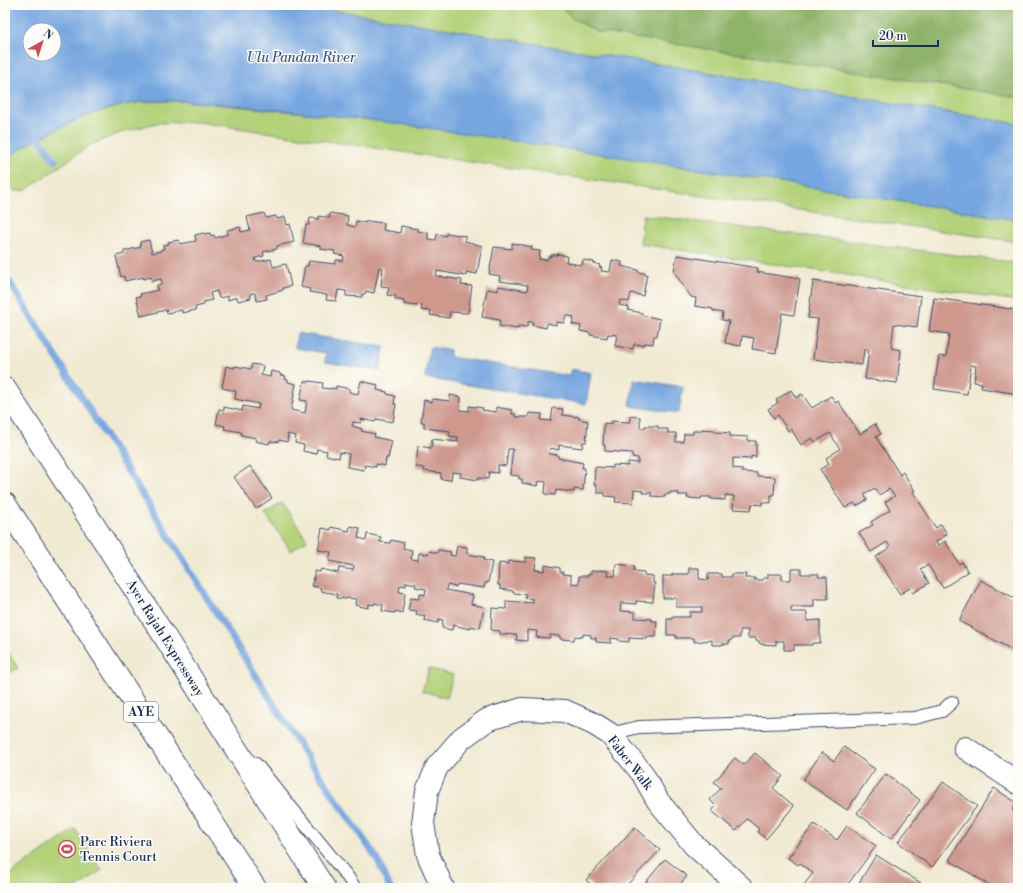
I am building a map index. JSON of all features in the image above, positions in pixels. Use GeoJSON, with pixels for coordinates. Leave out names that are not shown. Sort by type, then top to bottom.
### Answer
{"type":"FeatureCollection","features":[{"type":"Feature","properties":{"kind":"main road","name":"Ayer Rajah Expressway"},"geometry":{"type":"LineString","coordinates":[[5,389],[106,544],[324,888]]}},
{"type":"Feature","properties":{"kind":"main road","name":"AYE"},"geometry":{"type":"LineString","coordinates":[[5,504],[255,888]]}},
{"type":"Feature","properties":{"kind":"main road","name":"Faber Walk"},"geometry":{"type":"LineString","coordinates":[[443,888],[428,855],[423,823],[427,791],[437,767],[462,738],[487,720],[522,708],[565,711],[594,724],[610,734],[642,773],[658,801],[694,845],[742,888]]}},
{"type":"Feature","properties":{"kind":"main road"},"geometry":{"type":"LineString","coordinates":[[965,748],[1018,783]]}},
{"type":"Feature","properties":{"kind":"lane"},"geometry":{"type":"LineString","coordinates":[[610,734],[639,727],[915,718],[942,712],[952,702]]}},
{"type":"Feature","properties":{"kind":"lane"},"geometry":{"type":"LineString","coordinates":[[208,706],[355,888]]}},
{"type":"Feature","properties":{"kind":"green space"},"geometry":{"type":"Polygon","coordinates":[[[304,5],[560,5],[572,18],[598,32],[1018,97],[1018,124],[304,5]]]}},
{"type":"Feature","properties":{"kind":"green space"},"geometry":{"type":"Polygon","coordinates":[[[560,5],[1018,5],[1018,97],[598,32],[572,18],[560,5]]]}},
{"type":"Feature","properties":{"kind":"green space"},"geometry":{"type":"Polygon","coordinates":[[[182,101],[377,120],[579,150],[1018,220],[1018,242],[197,122],[156,123],[120,133],[90,145],[26,190],[15,191],[5,189],[5,158],[72,122],[85,116],[122,105],[148,102],[182,101]]]}},
{"type":"Feature","properties":{"kind":"green space"},"geometry":{"type":"Polygon","coordinates":[[[643,215],[1018,263],[1018,301],[640,244],[643,215]]]}},
{"type":"Feature","properties":{"kind":"green space"},"geometry":{"type":"Polygon","coordinates":[[[282,503],[307,540],[291,551],[265,514],[282,503]]]}},
{"type":"Feature","properties":{"kind":"green space"},"geometry":{"type":"Polygon","coordinates":[[[5,648],[18,668],[5,676],[5,648]]]}},
{"type":"Feature","properties":{"kind":"green space"},"geometry":{"type":"Polygon","coordinates":[[[429,668],[453,675],[447,698],[422,691],[429,668]]]}},
{"type":"Feature","properties":{"kind":"green space","name":"Parc Riviera Tennis Court"},"geometry":{"type":"Polygon","coordinates":[[[75,829],[102,870],[77,888],[5,888],[5,878],[75,829]]]}},
{"type":"Feature","properties":{"kind":"water","name":"Ulu Pandan River"},"geometry":{"type":"Polygon","coordinates":[[[5,5],[120,5],[117,9],[131,5],[304,5],[1018,124],[1018,220],[424,127],[211,103],[157,101],[124,105],[71,122],[5,158],[5,5]]]}},
{"type":"Feature","properties":{"kind":"water"},"geometry":{"type":"Polygon","coordinates":[[[297,333],[384,347],[380,371],[325,362],[326,353],[295,348],[297,333]]]}},
{"type":"Feature","properties":{"kind":"water"},"geometry":{"type":"Polygon","coordinates":[[[430,347],[450,350],[450,357],[569,376],[571,369],[591,373],[586,404],[425,378],[430,347]]]}},
{"type":"Feature","properties":{"kind":"water"},"geometry":{"type":"Polygon","coordinates":[[[634,379],[683,387],[679,413],[630,406],[634,379]]]}},
{"type":"Feature","properties":{"kind":"building"},"geometry":{"type":"Polygon","coordinates":[[[264,213],[266,218],[276,216],[277,219],[285,217],[287,225],[290,224],[294,242],[277,246],[277,249],[263,252],[264,256],[255,258],[256,262],[271,259],[273,267],[286,264],[291,286],[266,295],[267,299],[257,301],[255,293],[250,294],[251,298],[238,301],[237,297],[228,300],[228,296],[219,298],[217,291],[210,293],[212,300],[203,302],[204,305],[195,307],[196,310],[182,313],[182,310],[167,313],[166,310],[141,316],[136,297],[141,296],[140,294],[158,290],[157,285],[162,284],[161,279],[152,281],[151,277],[143,279],[143,277],[125,281],[124,276],[121,277],[116,256],[124,254],[124,251],[141,247],[140,242],[149,240],[152,253],[164,249],[163,245],[169,244],[168,242],[179,240],[180,244],[196,241],[195,235],[210,233],[211,236],[214,235],[215,238],[228,234],[227,230],[240,227],[241,232],[250,230],[247,217],[264,213]]]}},
{"type":"Feature","properties":{"kind":"building"},"geometry":{"type":"Polygon","coordinates":[[[330,213],[348,216],[347,225],[355,227],[356,221],[366,223],[366,221],[384,223],[383,230],[400,233],[401,226],[418,229],[418,231],[428,233],[428,239],[436,240],[437,234],[446,236],[446,233],[465,236],[465,241],[482,246],[477,274],[466,272],[466,276],[437,271],[436,276],[462,280],[461,285],[472,286],[468,313],[450,312],[449,318],[430,315],[431,311],[421,310],[422,305],[418,304],[417,306],[404,304],[404,301],[395,299],[396,296],[387,295],[389,287],[381,286],[383,268],[379,267],[374,293],[366,291],[365,294],[362,294],[362,297],[346,296],[346,291],[338,290],[336,301],[326,300],[327,295],[309,292],[310,289],[301,287],[305,266],[308,266],[309,261],[335,264],[336,260],[343,261],[344,256],[334,254],[335,251],[321,249],[321,246],[303,243],[306,225],[309,225],[310,218],[318,219],[319,216],[329,218],[330,213]]]}},
{"type":"Feature","properties":{"kind":"building"},"geometry":{"type":"Polygon","coordinates":[[[512,243],[532,247],[531,250],[540,251],[539,259],[547,260],[548,257],[551,257],[551,255],[558,254],[567,256],[566,262],[582,265],[583,260],[594,262],[593,263],[600,265],[599,267],[602,268],[601,271],[610,272],[612,260],[622,262],[621,266],[647,274],[643,296],[631,293],[629,302],[620,300],[619,305],[629,307],[628,310],[642,313],[642,315],[660,319],[657,336],[654,336],[653,344],[634,344],[633,349],[615,346],[617,335],[608,334],[607,338],[590,335],[590,333],[580,331],[581,326],[572,324],[574,317],[566,315],[564,323],[556,322],[556,325],[547,323],[546,328],[532,325],[533,322],[528,322],[527,327],[518,326],[518,329],[499,326],[500,320],[482,317],[487,289],[498,291],[498,286],[527,291],[528,285],[499,281],[500,276],[489,274],[494,247],[512,249],[512,243]]]}},
{"type":"Feature","properties":{"kind":"building"},"geometry":{"type":"Polygon","coordinates":[[[677,255],[758,268],[757,272],[800,279],[794,315],[782,313],[776,353],[752,349],[754,338],[742,336],[741,346],[725,343],[729,321],[722,320],[723,313],[713,311],[713,309],[695,306],[696,298],[691,297],[674,272],[677,255]]]}},
{"type":"Feature","properties":{"kind":"building"},"geometry":{"type":"Polygon","coordinates":[[[813,281],[921,296],[917,327],[894,324],[891,348],[901,350],[897,383],[865,379],[869,350],[864,350],[862,365],[813,359],[818,319],[808,318],[813,281]]]}},
{"type":"Feature","properties":{"kind":"building"},"geometry":{"type":"Polygon","coordinates":[[[934,298],[1018,310],[1018,394],[981,388],[982,383],[974,382],[976,366],[971,365],[967,394],[934,389],[939,356],[946,357],[949,334],[929,331],[934,298]]]}},
{"type":"Feature","properties":{"kind":"building"},"geometry":{"type":"Polygon","coordinates":[[[252,364],[263,366],[261,375],[270,377],[271,371],[280,373],[280,375],[286,376],[285,379],[288,380],[288,382],[296,384],[291,410],[305,413],[307,401],[300,400],[304,381],[323,383],[322,388],[336,389],[336,386],[350,389],[349,392],[358,394],[361,381],[378,385],[377,390],[387,392],[387,394],[395,396],[394,404],[396,404],[393,422],[376,419],[375,422],[361,419],[361,423],[353,422],[352,426],[362,429],[361,431],[375,434],[374,437],[392,441],[385,466],[376,464],[376,467],[365,465],[364,470],[347,467],[349,454],[340,452],[339,458],[326,455],[327,451],[317,449],[316,454],[303,451],[304,445],[295,443],[296,436],[288,434],[287,442],[279,440],[278,442],[270,441],[269,444],[255,441],[256,438],[241,435],[241,432],[224,429],[225,426],[216,424],[219,409],[224,410],[224,407],[242,411],[243,406],[258,409],[259,404],[235,399],[236,391],[222,388],[226,366],[251,369],[252,364]]]}},
{"type":"Feature","properties":{"kind":"building"},"geometry":{"type":"Polygon","coordinates":[[[791,390],[796,398],[802,394],[812,408],[831,396],[836,403],[838,401],[860,434],[875,424],[881,434],[876,437],[900,475],[903,472],[915,491],[913,492],[936,528],[941,524],[947,534],[936,542],[938,546],[945,541],[959,564],[962,562],[968,572],[943,588],[928,565],[920,569],[929,583],[913,593],[910,588],[900,594],[876,557],[890,547],[887,542],[871,552],[859,533],[873,525],[871,522],[890,510],[885,502],[895,496],[889,489],[879,495],[875,488],[864,494],[867,500],[856,506],[854,503],[845,508],[820,469],[829,464],[826,458],[840,449],[830,433],[815,442],[812,438],[801,445],[791,429],[788,431],[778,415],[774,418],[768,409],[778,403],[776,400],[791,390]]]}},
{"type":"Feature","properties":{"kind":"building"},"geometry":{"type":"Polygon","coordinates":[[[450,395],[461,397],[460,410],[469,411],[469,406],[496,412],[496,407],[512,410],[512,414],[515,414],[515,417],[528,417],[529,413],[542,414],[541,420],[551,421],[553,408],[563,409],[562,415],[579,417],[579,419],[588,421],[586,442],[583,442],[582,448],[559,445],[559,450],[550,448],[549,454],[558,455],[558,458],[583,463],[582,468],[585,468],[583,490],[574,489],[574,492],[556,490],[555,495],[545,494],[546,482],[538,481],[537,486],[522,483],[522,479],[519,479],[519,476],[510,475],[513,449],[508,449],[506,466],[498,465],[498,473],[489,472],[488,479],[478,478],[478,480],[460,477],[461,473],[452,472],[451,480],[441,479],[441,473],[424,471],[424,468],[416,467],[418,446],[431,448],[432,439],[458,442],[458,437],[449,436],[450,431],[424,428],[424,422],[421,422],[424,400],[432,402],[432,399],[450,401],[450,395]]]}},
{"type":"Feature","properties":{"kind":"building"},"geometry":{"type":"Polygon","coordinates":[[[630,416],[640,417],[640,428],[645,428],[645,426],[658,426],[658,429],[668,429],[668,433],[676,433],[676,442],[683,442],[684,434],[693,434],[693,431],[702,431],[702,429],[730,433],[730,436],[748,437],[748,441],[756,441],[756,457],[751,456],[751,459],[733,458],[733,468],[742,469],[742,472],[757,473],[757,476],[775,477],[774,495],[771,495],[771,503],[762,502],[762,505],[752,504],[751,510],[733,509],[734,496],[725,495],[725,500],[711,499],[711,497],[701,497],[701,499],[687,498],[688,495],[678,495],[679,493],[670,492],[670,494],[665,494],[665,497],[651,496],[652,493],[642,493],[643,491],[634,490],[633,503],[615,502],[616,497],[605,496],[605,493],[597,493],[597,485],[594,485],[595,467],[613,468],[613,465],[628,466],[628,462],[638,463],[638,458],[632,457],[632,453],[605,451],[605,445],[603,445],[604,423],[612,424],[612,421],[630,422],[630,416]]]}},
{"type":"Feature","properties":{"kind":"building"},"geometry":{"type":"Polygon","coordinates":[[[250,466],[272,498],[256,509],[234,477],[250,466]]]}},
{"type":"Feature","properties":{"kind":"building"},"geometry":{"type":"Polygon","coordinates":[[[350,526],[360,528],[358,538],[366,540],[367,534],[381,537],[380,542],[390,543],[391,540],[404,543],[403,548],[412,550],[411,559],[418,560],[419,553],[428,554],[429,551],[437,553],[438,550],[451,552],[450,555],[455,556],[457,546],[467,547],[467,554],[484,557],[483,560],[492,562],[488,583],[485,583],[484,588],[457,584],[456,587],[447,585],[446,590],[473,595],[471,604],[484,607],[480,628],[471,626],[470,629],[453,625],[452,630],[442,628],[443,620],[439,619],[438,623],[424,620],[425,616],[416,614],[417,611],[408,610],[411,598],[419,599],[420,594],[425,595],[426,589],[415,587],[416,584],[406,582],[406,586],[400,585],[399,592],[405,593],[402,613],[396,611],[395,613],[382,611],[383,605],[374,603],[374,605],[369,604],[368,608],[355,605],[356,599],[337,598],[337,594],[320,591],[321,588],[312,586],[315,571],[320,572],[321,569],[338,573],[339,568],[353,570],[354,566],[329,561],[331,552],[318,550],[322,528],[331,530],[331,527],[349,531],[350,526]]]}},
{"type":"Feature","properties":{"kind":"building"},"geometry":{"type":"Polygon","coordinates":[[[526,557],[536,558],[535,570],[544,571],[545,565],[560,568],[560,572],[563,572],[563,574],[571,575],[571,583],[579,584],[579,576],[588,576],[588,574],[591,574],[591,571],[597,570],[608,571],[607,576],[615,576],[616,564],[634,566],[634,571],[644,572],[644,575],[653,576],[653,583],[655,583],[653,602],[636,601],[636,604],[621,603],[620,611],[635,612],[635,618],[652,619],[652,621],[657,621],[656,637],[647,637],[647,639],[629,638],[629,642],[611,638],[611,643],[596,642],[596,638],[591,638],[591,635],[583,634],[583,637],[575,636],[574,640],[560,639],[560,636],[550,635],[550,638],[536,637],[537,631],[527,630],[527,641],[516,640],[517,635],[500,634],[500,631],[491,630],[492,608],[506,609],[506,601],[533,603],[533,599],[525,598],[526,594],[513,593],[513,591],[500,589],[500,585],[498,585],[499,563],[508,564],[508,561],[526,562],[526,557]]]}},
{"type":"Feature","properties":{"kind":"building"},"geometry":{"type":"Polygon","coordinates":[[[689,568],[699,568],[699,579],[708,580],[708,574],[722,574],[722,577],[732,577],[732,574],[746,574],[745,578],[763,580],[763,578],[768,578],[768,574],[782,574],[782,580],[791,580],[791,569],[801,569],[801,574],[819,574],[818,577],[827,577],[828,599],[814,599],[814,607],[791,607],[791,612],[807,612],[807,621],[820,620],[820,643],[812,643],[812,645],[794,645],[794,650],[784,650],[784,641],[776,641],[776,645],[760,644],[759,641],[756,641],[756,638],[748,638],[748,630],[740,630],[740,638],[732,638],[731,641],[729,641],[729,644],[722,645],[712,645],[712,640],[694,642],[694,638],[676,638],[676,635],[667,635],[667,619],[672,619],[672,617],[690,617],[690,612],[702,612],[702,607],[676,607],[676,598],[663,598],[663,576],[672,576],[672,574],[689,574],[689,568]]]}},
{"type":"Feature","properties":{"kind":"building"},"geometry":{"type":"Polygon","coordinates":[[[981,580],[1018,600],[1018,653],[959,621],[981,580]]]}},
{"type":"Feature","properties":{"kind":"building"},"geometry":{"type":"Polygon","coordinates":[[[844,747],[875,769],[847,810],[803,780],[822,752],[834,761],[844,747]]]}},
{"type":"Feature","properties":{"kind":"building"},"geometry":{"type":"Polygon","coordinates":[[[755,753],[783,776],[773,788],[794,806],[766,839],[757,832],[759,829],[747,819],[736,831],[712,811],[716,806],[710,800],[721,788],[714,782],[735,758],[744,765],[755,753]]]}},
{"type":"Feature","properties":{"kind":"building"},"geometry":{"type":"Polygon","coordinates":[[[886,774],[920,800],[891,839],[857,813],[886,774]]]}},
{"type":"Feature","properties":{"kind":"building"},"geometry":{"type":"Polygon","coordinates":[[[943,782],[977,806],[932,867],[898,842],[943,782]]]}},
{"type":"Feature","properties":{"kind":"building"},"geometry":{"type":"Polygon","coordinates":[[[994,788],[1017,803],[1012,810],[1018,813],[1018,888],[994,888],[949,860],[994,788]]]}},
{"type":"Feature","properties":{"kind":"building"},"geometry":{"type":"Polygon","coordinates":[[[814,824],[837,840],[847,826],[876,846],[845,888],[807,888],[803,886],[813,873],[800,863],[798,865],[788,858],[814,824]]]}},
{"type":"Feature","properties":{"kind":"building"},"geometry":{"type":"Polygon","coordinates":[[[635,827],[660,850],[624,888],[595,888],[586,880],[635,827]]]}},
{"type":"Feature","properties":{"kind":"building"},"geometry":{"type":"Polygon","coordinates":[[[876,855],[929,888],[856,888],[876,855]]]}},
{"type":"Feature","properties":{"kind":"building"},"geometry":{"type":"Polygon","coordinates":[[[665,859],[687,876],[681,883],[687,888],[641,888],[665,859]]]}},
{"type":"Feature","properties":{"kind":"waterway"},"geometry":{"type":"LineString","coordinates":[[39,138],[55,161]]}},
{"type":"Feature","properties":{"kind":"waterway"},"geometry":{"type":"LineString","coordinates":[[5,275],[303,751],[378,860],[390,888]]}},
{"type":"Feature","properties":{"kind":"place","name":"Parc Riviera Tennis Court"},"geometry":{"type":"Point","coordinates":[67,849]}}]}
